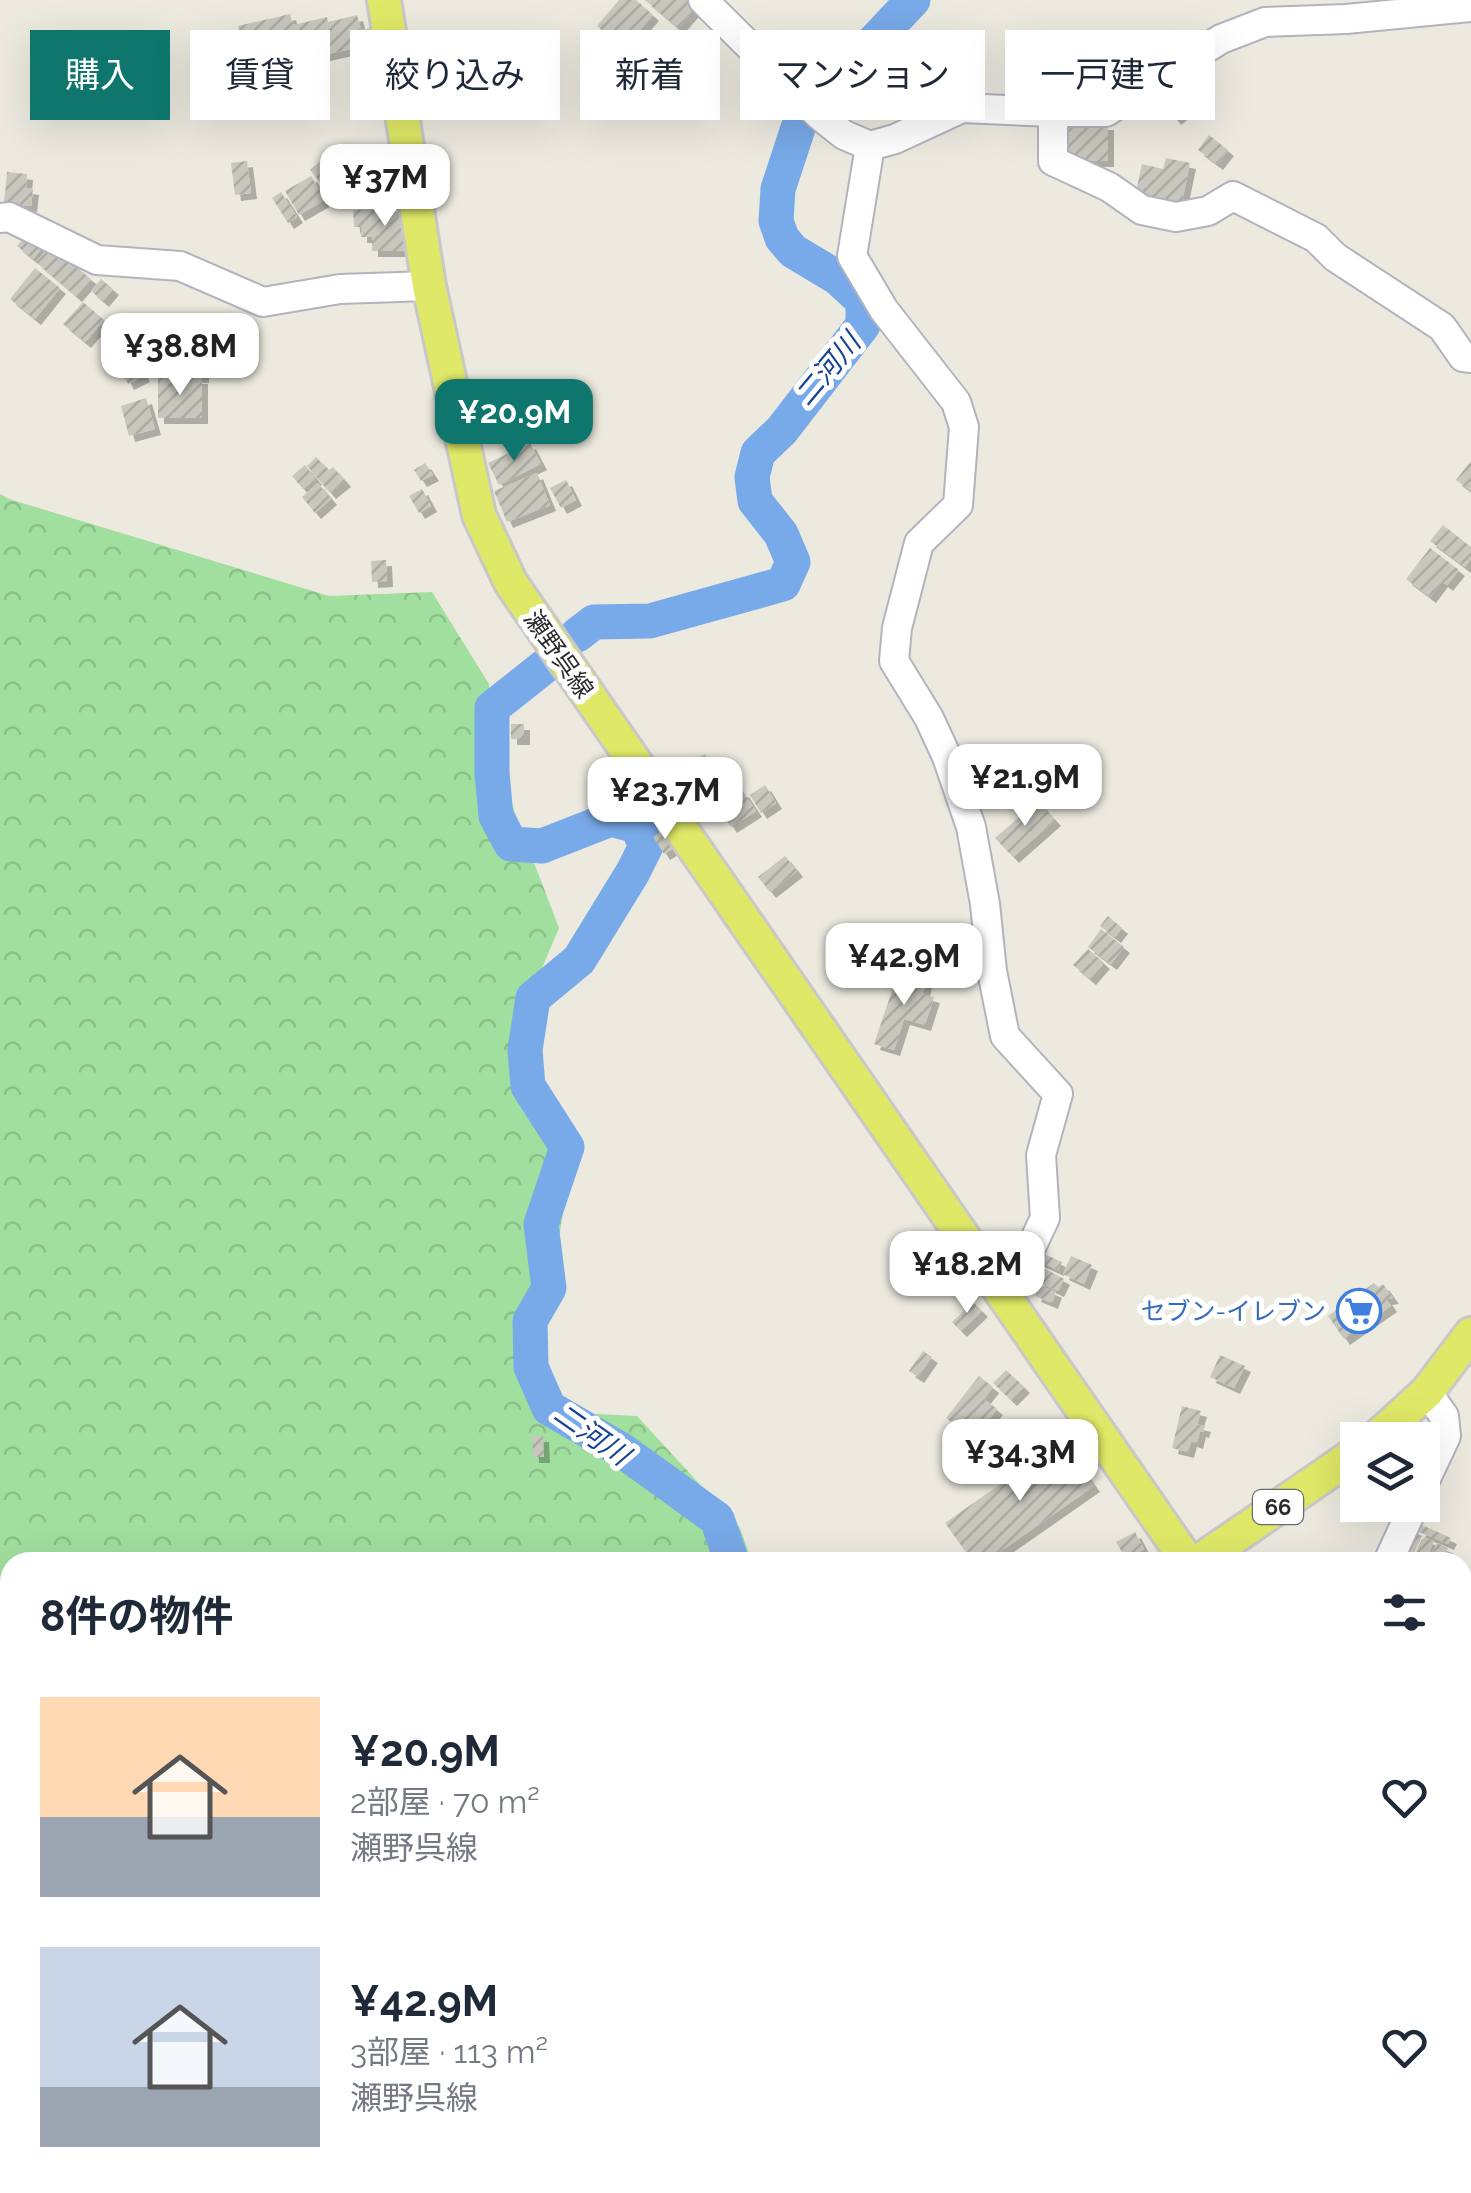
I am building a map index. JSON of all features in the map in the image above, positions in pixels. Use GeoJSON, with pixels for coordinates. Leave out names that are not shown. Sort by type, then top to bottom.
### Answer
{"type":"FeatureCollection","features":[{"type":"Feature","properties":{"kind":"main road","name":"瀬野呉線"},"geometry":{"type":"LineString","coordinates":[[384,0],[429,286],[478,515],[510,583],[1181,1552]]}},
{"type":"Feature","properties":{"kind":"main road"},"geometry":{"type":"LineString","coordinates":[[1394,1422],[1427,1392],[1471,1334]]}},
{"type":"Feature","properties":{"kind":"main road","name":"66"},"geometry":{"type":"LineString","coordinates":[[1213,1552],[1340,1464]]}},
{"type":"Feature","properties":{"kind":"street"},"geometry":{"type":"LineString","coordinates":[[703,0],[820,116],[844,135],[870,146],[962,108],[1005,110]]}},
{"type":"Feature","properties":{"kind":"street"},"geometry":{"type":"LineString","coordinates":[[1215,43],[1265,22],[1471,7]]}},
{"type":"Feature","properties":{"kind":"street"},"geometry":{"type":"LineString","coordinates":[[1054,120],[1053,162],[1108,187],[1142,210],[1176,216],[1208,211],[1233,196],[1316,238],[1335,257],[1442,328],[1462,357],[1471,358]]}},
{"type":"Feature","properties":{"kind":"street"},"geometry":{"type":"LineString","coordinates":[[870,146],[852,256],[884,310],[956,402],[964,427],[958,506],[919,543],[897,628],[894,661],[947,756],[971,828],[1004,1036],[1058,1094],[1041,1154],[1045,1218],[1007,1298]]}},
{"type":"Feature","properties":{"kind":"street"},"geometry":{"type":"LineString","coordinates":[[0,218],[9,217],[97,260],[180,266],[263,302],[340,289],[429,286]]}},
{"type":"Feature","properties":{"kind":"street"},"geometry":{"type":"LineString","coordinates":[[1427,1392],[1444,1416],[1446,1436],[1440,1449]]}},
{"type":"Feature","properties":{"kind":"street"},"geometry":{"type":"LineString","coordinates":[[1393,1552],[1406,1522]]}},
{"type":"Feature","properties":{"kind":"green space"},"geometry":{"type":"Polygon","coordinates":[[[0,494],[329,596],[432,592],[489,684],[491,750],[559,928],[517,1027],[574,1145],[550,1293],[531,1340],[558,1412],[637,1416],[740,1528],[748,1552],[0,1552],[0,494]]]}},
{"type":"Feature","properties":{"kind":"building"},"geometry":{"type":"Polygon","coordinates":[[[619,0],[636,0],[653,15],[640,30],[602,30],[597,26],[619,0]]]}},
{"type":"Feature","properties":{"kind":"building"},"geometry":{"type":"Polygon","coordinates":[[[645,0],[695,0],[699,4],[678,28],[645,0]]]}},
{"type":"Feature","properties":{"kind":"building"},"geometry":{"type":"Polygon","coordinates":[[[290,14],[293,25],[357,15],[361,30],[350,30],[350,49],[330,54],[330,30],[239,30],[238,26],[290,14]]]}},
{"type":"Feature","properties":{"kind":"building"},"geometry":{"type":"Polygon","coordinates":[[[1064,124],[1108,124],[1108,161],[1064,161],[1064,124]]]}},
{"type":"Feature","properties":{"kind":"building"},"geometry":{"type":"Polygon","coordinates":[[[1209,135],[1228,150],[1217,164],[1198,150],[1209,135]]]}},
{"type":"Feature","properties":{"kind":"building"},"geometry":{"type":"Polygon","coordinates":[[[1166,158],[1190,163],[1180,211],[1134,201],[1142,164],[1163,169],[1166,158]]]}},
{"type":"Feature","properties":{"kind":"building"},"geometry":{"type":"Polygon","coordinates":[[[247,161],[251,193],[235,195],[231,163],[247,161]]]}},
{"type":"Feature","properties":{"kind":"building"},"geometry":{"type":"Polygon","coordinates":[[[321,161],[334,177],[323,186],[310,170],[321,161]]]}},
{"type":"Feature","properties":{"kind":"building"},"geometry":{"type":"Polygon","coordinates":[[[7,172],[27,174],[26,188],[33,189],[31,206],[4,203],[7,172]]]}},
{"type":"Feature","properties":{"kind":"building"},"geometry":{"type":"Polygon","coordinates":[[[311,176],[325,200],[299,215],[285,191],[311,176]]]}},
{"type":"Feature","properties":{"kind":"building"},"geometry":{"type":"Polygon","coordinates":[[[338,177],[349,190],[336,201],[325,188],[338,177]]]}},
{"type":"Feature","properties":{"kind":"building"},"geometry":{"type":"Polygon","coordinates":[[[281,192],[297,217],[288,223],[272,198],[281,192]]]}},
{"type":"Feature","properties":{"kind":"building"},"geometry":{"type":"Polygon","coordinates":[[[353,210],[401,212],[401,216],[411,216],[412,251],[372,251],[372,237],[361,237],[361,227],[354,227],[353,210]]]}},
{"type":"Feature","properties":{"kind":"building"},"geometry":{"type":"Polygon","coordinates":[[[28,233],[44,246],[33,259],[17,246],[28,233]]]}},
{"type":"Feature","properties":{"kind":"building"},"geometry":{"type":"Polygon","coordinates":[[[47,249],[60,260],[63,256],[91,279],[76,296],[36,262],[47,249]]]}},
{"type":"Feature","properties":{"kind":"building"},"geometry":{"type":"Polygon","coordinates":[[[35,268],[60,288],[35,319],[10,299],[35,268]]]}},
{"type":"Feature","properties":{"kind":"building"},"geometry":{"type":"Polygon","coordinates":[[[101,279],[113,289],[103,301],[91,291],[101,279]]]}},
{"type":"Feature","properties":{"kind":"building"},"geometry":{"type":"Polygon","coordinates":[[[83,302],[104,320],[85,342],[63,324],[83,302]]]}},
{"type":"Feature","properties":{"kind":"building"},"geometry":{"type":"Polygon","coordinates":[[[170,349],[203,349],[203,377],[159,376],[159,358],[170,358],[170,349]]]}},
{"type":"Feature","properties":{"kind":"building"},"geometry":{"type":"Polygon","coordinates":[[[138,365],[144,376],[128,384],[122,372],[138,365]]]}},
{"type":"Feature","properties":{"kind":"building"},"geometry":{"type":"Polygon","coordinates":[[[158,378],[202,378],[202,418],[158,418],[158,378]]]}},
{"type":"Feature","properties":{"kind":"building"},"geometry":{"type":"Polygon","coordinates":[[[146,398],[155,429],[129,436],[121,406],[146,398]]]}},
{"type":"Feature","properties":{"kind":"building"},"geometry":{"type":"Polygon","coordinates":[[[530,443],[541,464],[499,485],[488,463],[530,443]]]}},
{"type":"Feature","properties":{"kind":"building"},"geometry":{"type":"Polygon","coordinates":[[[316,457],[329,470],[333,467],[345,481],[330,493],[307,466],[316,457]]]}},
{"type":"Feature","properties":{"kind":"building"},"geometry":{"type":"Polygon","coordinates":[[[1471,461],[1471,491],[1456,480],[1471,461]]]}},
{"type":"Feature","properties":{"kind":"building"},"geometry":{"type":"Polygon","coordinates":[[[425,463],[433,475],[421,481],[414,470],[425,463]]]}},
{"type":"Feature","properties":{"kind":"building"},"geometry":{"type":"Polygon","coordinates":[[[305,465],[316,479],[303,489],[292,476],[305,465]]]}},
{"type":"Feature","properties":{"kind":"building"},"geometry":{"type":"Polygon","coordinates":[[[537,473],[550,505],[507,522],[494,491],[537,473]]]}},
{"type":"Feature","properties":{"kind":"building"},"geometry":{"type":"Polygon","coordinates":[[[566,480],[576,500],[561,508],[550,488],[566,480]]]}},
{"type":"Feature","properties":{"kind":"building"},"geometry":{"type":"Polygon","coordinates":[[[318,483],[331,499],[315,513],[302,497],[318,483]]]}},
{"type":"Feature","properties":{"kind":"building"},"geometry":{"type":"Polygon","coordinates":[[[422,489],[431,506],[419,513],[409,496],[422,489]]]}},
{"type":"Feature","properties":{"kind":"building"},"geometry":{"type":"Polygon","coordinates":[[[1443,525],[1471,547],[1471,559],[1465,567],[1430,541],[1443,525]]]}},
{"type":"Feature","properties":{"kind":"building"},"geometry":{"type":"Polygon","coordinates":[[[1430,548],[1459,570],[1447,585],[1442,581],[1430,597],[1406,579],[1430,548]]]}},
{"type":"Feature","properties":{"kind":"building"},"geometry":{"type":"Polygon","coordinates":[[[386,560],[387,581],[372,582],[371,561],[386,560]]]}},
{"type":"Feature","properties":{"kind":"building"},"geometry":{"type":"Polygon","coordinates":[[[511,724],[524,724],[524,739],[511,739],[511,724]]]}},
{"type":"Feature","properties":{"kind":"building"},"geometry":{"type":"Polygon","coordinates":[[[705,754],[709,762],[693,773],[688,765],[705,754]]]}},
{"type":"Feature","properties":{"kind":"building"},"geometry":{"type":"Polygon","coordinates":[[[714,761],[729,784],[712,794],[697,772],[714,761]]]}},
{"type":"Feature","properties":{"kind":"building"},"geometry":{"type":"Polygon","coordinates":[[[765,785],[776,803],[761,813],[750,795],[765,785]]]}},
{"type":"Feature","properties":{"kind":"building"},"geometry":{"type":"Polygon","coordinates":[[[743,791],[756,811],[731,827],[720,811],[734,803],[731,799],[743,791]]]}},
{"type":"Feature","properties":{"kind":"building"},"geometry":{"type":"Polygon","coordinates":[[[1038,801],[1055,820],[1013,857],[995,838],[1038,801]]]}},
{"type":"Feature","properties":{"kind":"building"},"geometry":{"type":"Polygon","coordinates":[[[665,829],[677,846],[664,854],[653,837],[665,829]]]}},
{"type":"Feature","properties":{"kind":"building"},"geometry":{"type":"Polygon","coordinates":[[[785,856],[797,871],[770,892],[758,877],[785,856]]]}},
{"type":"Feature","properties":{"kind":"building"},"geometry":{"type":"Polygon","coordinates":[[[1108,916],[1122,928],[1115,937],[1100,926],[1108,916]]]}},
{"type":"Feature","properties":{"kind":"building"},"geometry":{"type":"Polygon","coordinates":[[[1101,929],[1124,947],[1111,964],[1088,947],[1101,929]]]}},
{"type":"Feature","properties":{"kind":"building"},"geometry":{"type":"Polygon","coordinates":[[[1088,949],[1104,963],[1090,979],[1073,965],[1088,949]]]}},
{"type":"Feature","properties":{"kind":"building"},"geometry":{"type":"Polygon","coordinates":[[[899,970],[927,979],[923,994],[934,997],[925,1025],[904,1019],[894,1050],[874,1044],[899,970]]]}},
{"type":"Feature","properties":{"kind":"building"},"geometry":{"type":"Polygon","coordinates":[[[1040,1252],[1062,1262],[1058,1270],[1036,1260],[1040,1252]]]}},
{"type":"Feature","properties":{"kind":"building"},"geometry":{"type":"Polygon","coordinates":[[[1071,1256],[1092,1265],[1084,1284],[1063,1274],[1071,1256]]]}},
{"type":"Feature","properties":{"kind":"building"},"geometry":{"type":"Polygon","coordinates":[[[1044,1268],[1064,1279],[1058,1291],[1038,1282],[1044,1268]]]}},
{"type":"Feature","properties":{"kind":"building","name":"セブン-イレブン"},"geometry":{"type":"Polygon","coordinates":[[[1374,1283],[1378,1287],[1383,1284],[1393,1298],[1386,1299],[1391,1306],[1344,1339],[1328,1316],[1374,1283]]]}},
{"type":"Feature","properties":{"kind":"building"},"geometry":{"type":"Polygon","coordinates":[[[1040,1285],[1056,1292],[1052,1303],[1035,1296],[1040,1285]]]}},
{"type":"Feature","properties":{"kind":"building"},"geometry":{"type":"Polygon","coordinates":[[[973,1302],[982,1311],[961,1331],[952,1322],[973,1302]]]}},
{"type":"Feature","properties":{"kind":"building"},"geometry":{"type":"Polygon","coordinates":[[[923,1351],[932,1357],[918,1377],[909,1371],[923,1351]]]}},
{"type":"Feature","properties":{"kind":"building"},"geometry":{"type":"Polygon","coordinates":[[[1220,1355],[1245,1366],[1234,1388],[1210,1377],[1220,1355]]]}},
{"type":"Feature","properties":{"kind":"building"},"geometry":{"type":"Polygon","coordinates":[[[1006,1370],[1024,1387],[1011,1400],[993,1383],[1006,1370]]]}},
{"type":"Feature","properties":{"kind":"building"},"geometry":{"type":"Polygon","coordinates":[[[979,1376],[993,1387],[984,1399],[997,1409],[973,1439],[946,1418],[979,1376]]]}},
{"type":"Feature","properties":{"kind":"building"},"geometry":{"type":"Polygon","coordinates":[[[1182,1406],[1201,1411],[1197,1424],[1205,1426],[1197,1443],[1191,1441],[1188,1452],[1172,1448],[1182,1406]]]}},
{"type":"Feature","properties":{"kind":"building"},"geometry":{"type":"Polygon","coordinates":[[[532,1436],[543,1436],[544,1457],[533,1457],[532,1436]]]}},
{"type":"Feature","properties":{"kind":"building"},"geometry":{"type":"Polygon","coordinates":[[[1062,1441],[1094,1486],[999,1552],[966,1552],[945,1523],[1062,1441]]]}},
{"type":"Feature","properties":{"kind":"building"},"geometry":{"type":"Polygon","coordinates":[[[1422,1525],[1451,1538],[1448,1544],[1419,1532],[1422,1525]]]}},
{"type":"Feature","properties":{"kind":"building"},"geometry":{"type":"Polygon","coordinates":[[[1135,1532],[1144,1549],[1122,1552],[1116,1542],[1135,1532]]]}},
{"type":"Feature","properties":{"kind":"building"},"geometry":{"type":"Polygon","coordinates":[[[1416,1533],[1422,1536],[1415,1552],[1408,1552],[1416,1533]]]}},
{"type":"Feature","properties":{"kind":"building"},"geometry":{"type":"Polygon","coordinates":[[[1424,1537],[1434,1541],[1429,1552],[1417,1552],[1424,1537]]]}},
{"type":"Feature","properties":{"kind":"building"},"geometry":{"type":"Polygon","coordinates":[[[1437,1543],[1448,1548],[1446,1552],[1433,1552],[1437,1543]]]}},
{"type":"Feature","properties":{"kind":"waterway","name":"二河川"},"geometry":{"type":"LineString","coordinates":[[577,635],[594,622],[650,621],[783,584],[793,562],[781,534],[755,501],[752,477],[758,453],[782,430],[863,325],[863,301],[838,278],[793,251],[782,238],[776,221],[778,189],[801,119],[913,0]]}},
{"type":"Feature","properties":{"kind":"waterway","name":"二河川"},"geometry":{"type":"LineString","coordinates":[[545,666],[492,708],[496,816],[511,844],[542,846],[611,819],[637,826],[646,846],[579,960],[533,998],[525,1050],[528,1086],[567,1147],[541,1224],[549,1288],[530,1321],[531,1367],[549,1408],[623,1451],[717,1519],[729,1552]]}},
{"type":"Feature","properties":{"kind":"place","name":"セブン-イレブン"},"geometry":{"type":"Point","coordinates":[1359,1311]}}]}
